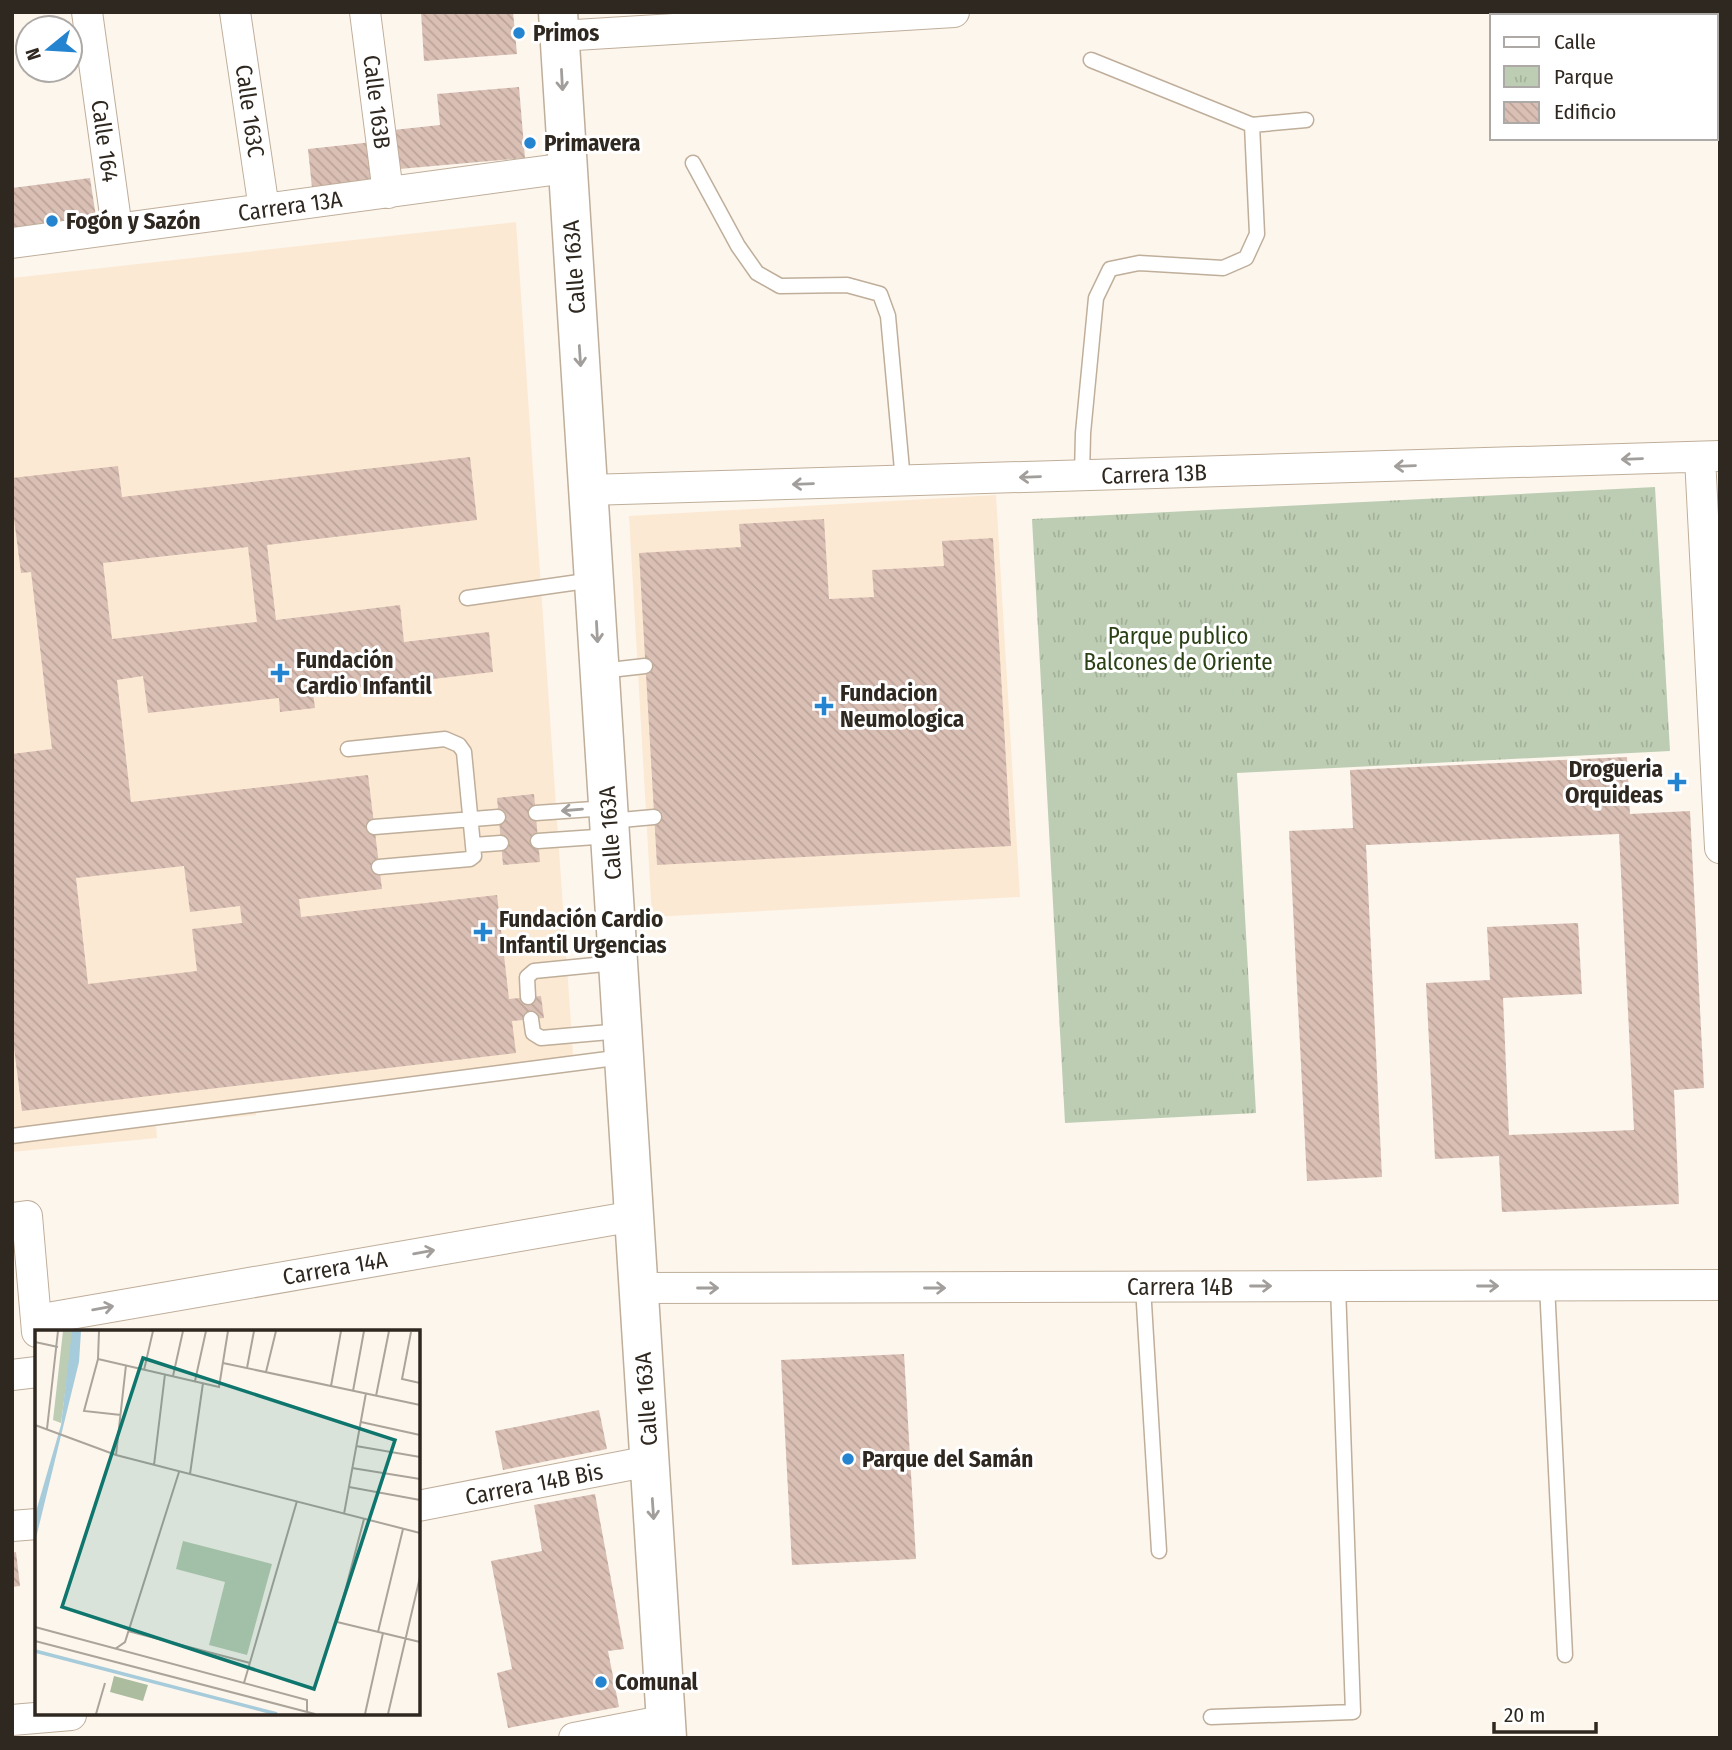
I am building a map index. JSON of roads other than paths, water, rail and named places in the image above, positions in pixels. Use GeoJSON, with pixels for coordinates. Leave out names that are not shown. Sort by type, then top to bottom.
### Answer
{"type":"FeatureCollection","features":[{"type":"Feature","properties":{"kind":"main road","name":"Calle 163A"},"geometry":{"type":"LineString","coordinates":[[559,24],[667,1729]]}},
{"type":"Feature","properties":{"kind":"street","name":"Calle 164"},"geometry":{"type":"LineString","coordinates":[[87,12],[117,229]]}},
{"type":"Feature","properties":{"kind":"street","name":"Calle 163C"},"geometry":{"type":"LineString","coordinates":[[235,12],[264,209]]}},
{"type":"Feature","properties":{"kind":"street","name":"Calle 163B"},"geometry":{"type":"LineString","coordinates":[[365,12],[388,193]]}},
{"type":"Feature","properties":{"kind":"street"},"geometry":{"type":"LineString","coordinates":[[559,24],[954,12]]}},
{"type":"Feature","properties":{"kind":"street","name":"Carrera 13A"},"geometry":{"type":"LineString","coordinates":[[12,243],[567,168]]}},
{"type":"Feature","properties":{"kind":"street"},"geometry":{"type":"LineString","coordinates":[[1710,457],[1720,848]]}},
{"type":"Feature","properties":{"kind":"street","name":"Carrera 13B"},"geometry":{"type":"LineString","coordinates":[[588,491],[1710,457]]}},
{"type":"Feature","properties":{"kind":"street","name":"Carrera 14A"},"geometry":{"type":"LineString","coordinates":[[36,1326],[635,1216]]}},
{"type":"Feature","properties":{"kind":"street"},"geometry":{"type":"LineString","coordinates":[[20,1217],[36,1326]]}},
{"type":"Feature","properties":{"kind":"street","name":"Carrera 14B"},"geometry":{"type":"LineString","coordinates":[[639,1288],[1720,1284]]}},
{"type":"Feature","properties":{"kind":"street"},"geometry":{"type":"LineString","coordinates":[[12,1375],[35,1372]]}},
{"type":"Feature","properties":{"kind":"street","name":"Carrera 14B Bis"},"geometry":{"type":"LineString","coordinates":[[420,1506],[650,1461]]}},
{"type":"Feature","properties":{"kind":"street"},"geometry":{"type":"LineString","coordinates":[[12,1526],[35,1524]]}},
{"type":"Feature","properties":{"kind":"street"},"geometry":{"type":"LineString","coordinates":[[12,1720],[72,1722]]}},
{"type":"Feature","properties":{"kind":"street"},"geometry":{"type":"LineString","coordinates":[[574,1738],[667,1729]]}},
{"type":"Feature","properties":{"kind":"lane"},"geometry":{"type":"LineString","coordinates":[[1091,60],[1252,125],[1306,120]]}},
{"type":"Feature","properties":{"kind":"lane"},"geometry":{"type":"LineString","coordinates":[[1082,476],[1083,433],[1096,298],[1110,269],[1139,263],[1223,268],[1246,258],[1257,234],[1252,125]]}},
{"type":"Feature","properties":{"kind":"lane"},"geometry":{"type":"LineString","coordinates":[[693,163],[738,246],[757,273],[780,286],[847,285],[880,294],[888,316],[903,481]]}},
{"type":"Feature","properties":{"kind":"lane"},"geometry":{"type":"LineString","coordinates":[[467,598],[594,580]]}},
{"type":"Feature","properties":{"kind":"lane"},"geometry":{"type":"LineString","coordinates":[[600,672],[645,666]]}},
{"type":"Feature","properties":{"kind":"lane"},"geometry":{"type":"LineString","coordinates":[[348,749],[446,739],[459,745],[466,761],[474,856],[470,859],[379,867]]}},
{"type":"Feature","properties":{"kind":"lane"},"geometry":{"type":"LineString","coordinates":[[536,813],[609,822]]}},
{"type":"Feature","properties":{"kind":"lane"},"geometry":{"type":"LineString","coordinates":[[374,827],[498,817]]}},
{"type":"Feature","properties":{"kind":"lane"},"geometry":{"type":"LineString","coordinates":[[538,841],[609,822],[654,817]]}},
{"type":"Feature","properties":{"kind":"lane"},"geometry":{"type":"LineString","coordinates":[[474,845],[501,844]]}},
{"type":"Feature","properties":{"kind":"lane"},"geometry":{"type":"LineString","coordinates":[[528,997],[527,977],[534,971],[618,962]]}},
{"type":"Feature","properties":{"kind":"lane"},"geometry":{"type":"LineString","coordinates":[[531,1019],[533,1033],[541,1038],[623,1044]]}},
{"type":"Feature","properties":{"kind":"lane"},"geometry":{"type":"LineString","coordinates":[[12,1136],[623,1044]]}},
{"type":"Feature","properties":{"kind":"lane"},"geometry":{"type":"LineString","coordinates":[[1547,1285],[1565,1655]]}},
{"type":"Feature","properties":{"kind":"lane"},"geometry":{"type":"LineString","coordinates":[[1210,1717],[1353,1712],[1338,1286]]}},
{"type":"Feature","properties":{"kind":"lane"},"geometry":{"type":"LineString","coordinates":[[1143,1287],[1159,1551]]}},
{"type":"Feature","properties":{"kind":"place","name":"Primos"},"geometry":{"type":"Point","coordinates":[519,33]}},
{"type":"Feature","properties":{"kind":"place","name":"Primavera"},"geometry":{"type":"Point","coordinates":[530,143]}},
{"type":"Feature","properties":{"kind":"place","name":"Fogón y Sazón"},"geometry":{"type":"Point","coordinates":[52,221]}},
{"type":"Feature","properties":{"kind":"place","name":"Fundación Cardio Infantil"},"geometry":{"type":"Point","coordinates":[280,673]}},
{"type":"Feature","properties":{"kind":"place","name":"Fundacion Neumologica"},"geometry":{"type":"Point","coordinates":[824,706]}},
{"type":"Feature","properties":{"kind":"place","name":"Drogueria Orquideas"},"geometry":{"type":"Point","coordinates":[1677,782]}},
{"type":"Feature","properties":{"kind":"place","name":"Fundación Cardio Infantil Urgencias"},"geometry":{"type":"Point","coordinates":[483,932]}},
{"type":"Feature","properties":{"kind":"place","name":"Parque del Samán"},"geometry":{"type":"Point","coordinates":[848,1459]}},
{"type":"Feature","properties":{"kind":"place","name":"Comunal"},"geometry":{"type":"Point","coordinates":[601,1682]}},
{"type":"Feature","properties":{"kind":"park label","name":"Parque publico Balcones de Oriente"},"geometry":{"type":"Point","coordinates":[1178,649]}}]}
